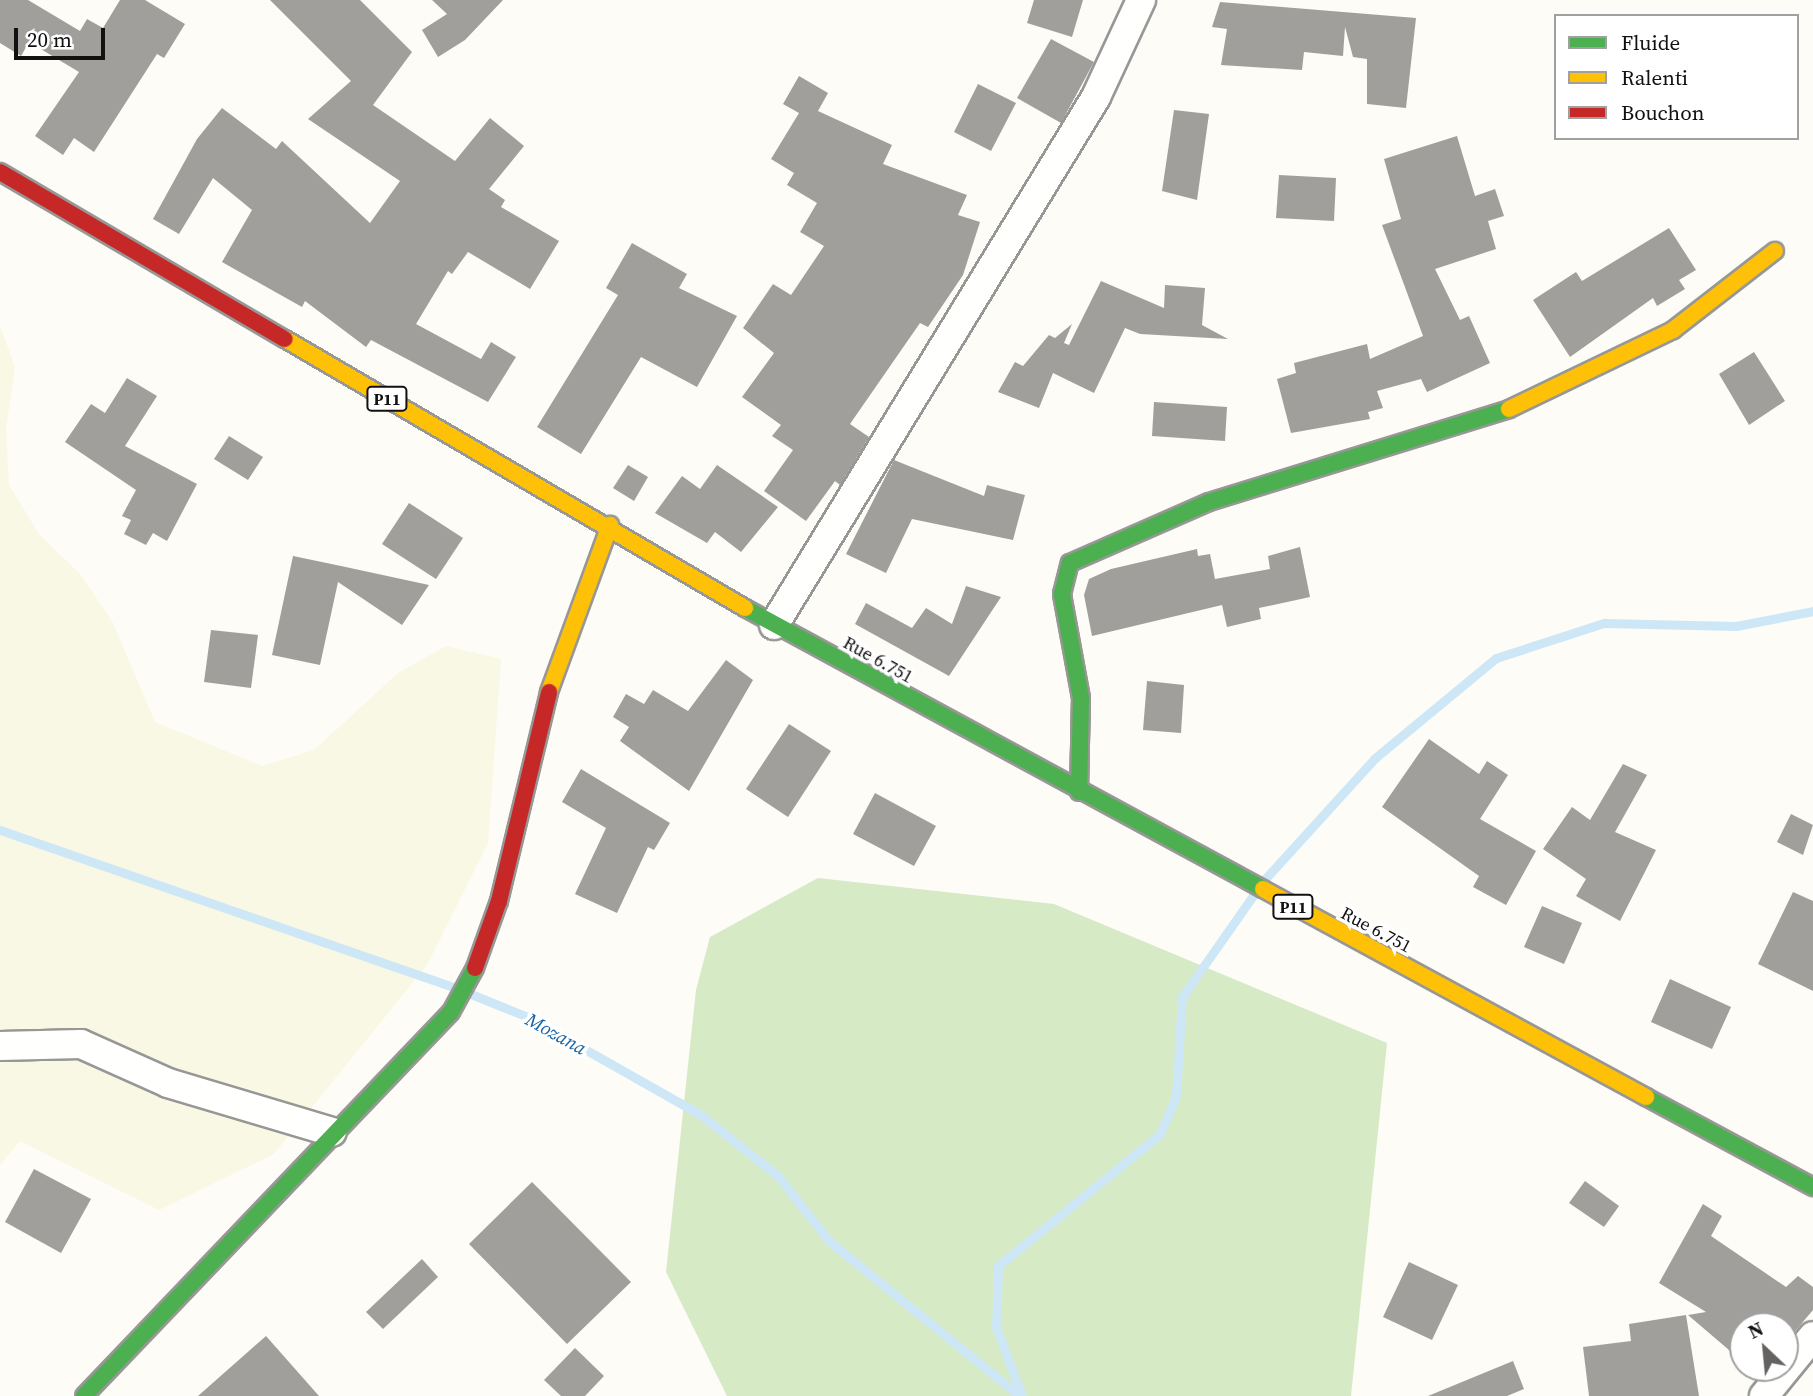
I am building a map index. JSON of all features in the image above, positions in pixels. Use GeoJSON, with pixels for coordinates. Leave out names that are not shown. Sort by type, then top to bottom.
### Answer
{"type":"FeatureCollection","features":[{"type":"Feature","properties":{"kind":"main road","name":"P11"},"geometry":{"type":"LineString","coordinates":[[0,172],[610,525],[774,625]]}},
{"type":"Feature","properties":{"kind":"main road"},"geometry":{"type":"LineString","coordinates":[[1079,792],[1081,698],[1062,594],[1063,575],[1086,551],[1209,502],[1529,403],[1673,330],[1775,251]]}},
{"type":"Feature","properties":{"kind":"main road"},"geometry":{"type":"LineString","coordinates":[[84,1396],[332,1132],[451,1012],[478,962],[499,901],[545,702],[610,525]]}},
{"type":"Feature","properties":{"kind":"main road","name":"Rue 6.751"},"geometry":{"type":"LineString","coordinates":[[774,625],[1813,1187]]}},
{"type":"Feature","properties":{"kind":"street"},"geometry":{"type":"LineString","coordinates":[[774,625],[1096,97],[1141,0]]}},
{"type":"Feature","properties":{"kind":"street"},"geometry":{"type":"LineString","coordinates":[[0,1046],[81,1044],[168,1083],[332,1132]]}},
{"type":"Feature","properties":{"kind":"street"},"geometry":{"type":"LineString","coordinates":[[1764,1396],[1813,1336]]}},
{"type":"Feature","properties":{"kind":"green space"},"geometry":{"type":"Polygon","coordinates":[[[0,326],[15,367],[6,429],[9,485],[39,534],[80,574],[112,621],[155,722],[262,766],[314,750],[398,673],[446,646],[501,659],[488,843],[427,965],[274,1154],[159,1210],[20,1141],[0,1165],[0,326]]]}},
{"type":"Feature","properties":{"kind":"green space"},"geometry":{"type":"Polygon","coordinates":[[[818,878],[1054,904],[1387,1043],[1351,1396],[727,1396],[666,1272],[696,990],[710,937],[818,878]]]}},
{"type":"Feature","properties":{"kind":"building"},"geometry":{"type":"Polygon","coordinates":[[[0,0],[28,0],[80,31],[87,19],[103,28],[120,0],[145,0],[185,24],[164,58],[157,54],[94,152],[74,138],[63,155],[35,136],[79,72],[29,42],[21,56],[0,43],[0,0]]]}},
{"type":"Feature","properties":{"kind":"building"},"geometry":{"type":"Polygon","coordinates":[[[270,0],[360,0],[412,52],[373,105],[455,161],[490,118],[524,146],[489,189],[505,200],[501,207],[559,241],[530,289],[468,252],[452,274],[448,271],[416,324],[481,359],[491,342],[516,357],[488,402],[371,340],[366,347],[305,301],[302,307],[222,262],[252,210],[213,178],[179,234],[153,219],[197,139],[222,108],[276,149],[282,141],[370,223],[400,181],[308,119],[351,81],[270,0]]]}},
{"type":"Feature","properties":{"kind":"building"},"geometry":{"type":"Polygon","coordinates":[[[432,0],[503,0],[465,40],[438,57],[422,30],[447,14],[432,0]]]}},
{"type":"Feature","properties":{"kind":"building"},"geometry":{"type":"Polygon","coordinates":[[[1034,0],[1083,0],[1072,37],[1027,23],[1034,0]]]}},
{"type":"Feature","properties":{"kind":"building"},"geometry":{"type":"Polygon","coordinates":[[[1220,2],[1416,18],[1406,108],[1367,104],[1367,59],[1353,57],[1345,27],[1343,56],[1304,52],[1302,70],[1221,65],[1227,29],[1212,27],[1220,2]]]}},
{"type":"Feature","properties":{"kind":"building"},"geometry":{"type":"Polygon","coordinates":[[[1051,39],[1094,62],[1061,123],[1017,98],[1051,39]]]}},
{"type":"Feature","properties":{"kind":"building"},"geometry":{"type":"Polygon","coordinates":[[[799,76],[828,93],[818,111],[892,145],[883,164],[967,195],[958,215],[980,222],[963,275],[928,327],[920,323],[850,424],[869,437],[840,485],[835,481],[806,521],[764,491],[793,450],[772,436],[781,425],[742,397],[774,353],[743,328],[773,284],[791,295],[824,246],[800,232],[817,203],[787,185],[794,173],[771,159],[799,113],[783,104],[799,76]]]}},
{"type":"Feature","properties":{"kind":"building"},"geometry":{"type":"Polygon","coordinates":[[[978,84],[1016,103],[991,151],[954,132],[978,84]]]}},
{"type":"Feature","properties":{"kind":"building"},"geometry":{"type":"Polygon","coordinates":[[[1174,110],[1209,114],[1197,200],[1162,191],[1174,110]]]}},
{"type":"Feature","properties":{"kind":"building"},"geometry":{"type":"Polygon","coordinates":[[[1457,136],[1475,196],[1495,189],[1504,216],[1488,221],[1496,249],[1435,269],[1460,320],[1469,316],[1490,363],[1427,392],[1421,379],[1377,391],[1383,408],[1368,412],[1370,419],[1291,433],[1277,379],[1296,373],[1294,363],[1367,344],[1370,359],[1423,336],[1382,225],[1401,219],[1384,159],[1457,136]]]}},
{"type":"Feature","properties":{"kind":"building"},"geometry":{"type":"Polygon","coordinates":[[[1279,175],[1336,178],[1334,221],[1276,218],[1279,175]]]}},
{"type":"Feature","properties":{"kind":"building"},"geometry":{"type":"Polygon","coordinates":[[[1669,228],[1696,270],[1679,280],[1685,289],[1657,306],[1653,298],[1570,357],[1533,300],[1576,272],[1582,281],[1669,228]]]}},
{"type":"Feature","properties":{"kind":"building"},"geometry":{"type":"Polygon","coordinates":[[[632,243],[687,274],[679,288],[737,316],[697,387],[641,357],[581,454],[537,427],[618,295],[606,288],[632,243]]]}},
{"type":"Feature","properties":{"kind":"building"},"geometry":{"type":"Polygon","coordinates":[[[1101,281],[1164,308],[1165,285],[1205,288],[1202,325],[1228,339],[1140,334],[1125,328],[1094,393],[1053,373],[1039,408],[998,392],[1015,362],[1023,366],[1049,335],[1055,338],[1072,324],[1064,343],[1069,345],[1101,281]]]}},
{"type":"Feature","properties":{"kind":"building"},"geometry":{"type":"Polygon","coordinates":[[[1754,352],[1785,401],[1749,425],[1719,374],[1754,352]]]}},
{"type":"Feature","properties":{"kind":"building"},"geometry":{"type":"Polygon","coordinates":[[[127,378],[157,396],[125,446],[197,484],[167,541],[153,533],[146,545],[124,534],[131,520],[122,516],[136,490],[65,442],[91,404],[105,413],[127,378]]]}},
{"type":"Feature","properties":{"kind":"building"},"geometry":{"type":"Polygon","coordinates":[[[1154,402],[1227,407],[1225,441],[1152,436],[1154,402]]]}},
{"type":"Feature","properties":{"kind":"building"},"geometry":{"type":"Polygon","coordinates":[[[229,436],[263,457],[248,480],[214,459],[229,436]]]}},
{"type":"Feature","properties":{"kind":"building"},"geometry":{"type":"Polygon","coordinates":[[[894,460],[984,496],[987,485],[1025,495],[1013,540],[912,519],[886,573],[846,554],[894,460]]]}},
{"type":"Feature","properties":{"kind":"building"},"geometry":{"type":"Polygon","coordinates":[[[628,465],[648,477],[634,501],[613,488],[628,465]]]}},
{"type":"Feature","properties":{"kind":"building"},"geometry":{"type":"Polygon","coordinates":[[[717,465],[778,507],[741,552],[715,532],[707,543],[655,513],[682,476],[700,489],[717,465]]]}},
{"type":"Feature","properties":{"kind":"building"},"geometry":{"type":"Polygon","coordinates":[[[409,503],[463,538],[436,579],[382,544],[409,503]]]}},
{"type":"Feature","properties":{"kind":"building"},"geometry":{"type":"Polygon","coordinates":[[[1300,547],[1310,597],[1259,608],[1261,619],[1227,627],[1222,605],[1092,636],[1084,595],[1089,579],[1111,569],[1197,549],[1198,556],[1210,554],[1215,579],[1270,569],[1268,556],[1300,547]]]}},
{"type":"Feature","properties":{"kind":"building"},"geometry":{"type":"Polygon","coordinates":[[[293,556],[429,585],[402,625],[338,582],[320,665],[272,655],[293,556]]]}},
{"type":"Feature","properties":{"kind":"building"},"geometry":{"type":"Polygon","coordinates":[[[966,586],[1001,597],[949,676],[855,624],[866,603],[912,628],[926,608],[952,624],[966,586]]]}},
{"type":"Feature","properties":{"kind":"building"},"geometry":{"type":"Polygon","coordinates":[[[211,630],[258,635],[251,688],[204,682],[211,630]]]}},
{"type":"Feature","properties":{"kind":"building"},"geometry":{"type":"Polygon","coordinates":[[[726,660],[753,680],[689,791],[620,741],[629,727],[613,717],[626,694],[644,704],[653,690],[688,711],[726,660]]]}},
{"type":"Feature","properties":{"kind":"building"},"geometry":{"type":"Polygon","coordinates":[[[1147,681],[1184,685],[1181,733],[1143,730],[1147,681]]]}},
{"type":"Feature","properties":{"kind":"building"},"geometry":{"type":"Polygon","coordinates":[[[789,724],[831,751],[788,817],[746,789],[789,724]]]}},
{"type":"Feature","properties":{"kind":"building"},"geometry":{"type":"Polygon","coordinates":[[[1429,739],[1479,774],[1487,761],[1508,775],[1480,819],[1536,851],[1506,905],[1473,887],[1479,876],[1382,807],[1429,739]]]}},
{"type":"Feature","properties":{"kind":"building"},"geometry":{"type":"Polygon","coordinates":[[[1623,764],[1647,775],[1615,832],[1656,850],[1620,921],[1576,896],[1586,879],[1543,849],[1572,807],[1590,820],[1623,764]]]}},
{"type":"Feature","properties":{"kind":"building"},"geometry":{"type":"Polygon","coordinates":[[[581,769],[670,823],[654,850],[648,847],[617,913],[575,894],[606,828],[562,802],[581,769]]]}},
{"type":"Feature","properties":{"kind":"building"},"geometry":{"type":"Polygon","coordinates":[[[875,793],[936,826],[914,866],[853,834],[875,793]]]}},
{"type":"Feature","properties":{"kind":"building"},"geometry":{"type":"Polygon","coordinates":[[[1791,814],[1813,825],[1803,855],[1777,842],[1791,814]]]}},
{"type":"Feature","properties":{"kind":"building"},"geometry":{"type":"Polygon","coordinates":[[[1793,892],[1813,901],[1813,991],[1758,964],[1793,892]]]}},
{"type":"Feature","properties":{"kind":"building"},"geometry":{"type":"Polygon","coordinates":[[[1542,906],[1582,923],[1564,964],[1524,947],[1542,906]]]}},
{"type":"Feature","properties":{"kind":"building"},"geometry":{"type":"Polygon","coordinates":[[[1670,979],[1731,1007],[1712,1049],[1651,1022],[1670,979]]]}},
{"type":"Feature","properties":{"kind":"building"},"geometry":{"type":"Polygon","coordinates":[[[34,1169],[91,1199],[61,1253],[5,1222],[34,1169]]]}},
{"type":"Feature","properties":{"kind":"building"},"geometry":{"type":"Polygon","coordinates":[[[1585,1181],[1619,1206],[1604,1227],[1569,1203],[1585,1181]]]}},
{"type":"Feature","properties":{"kind":"building"},"geometry":{"type":"Polygon","coordinates":[[[532,1182],[631,1282],[567,1344],[469,1244],[532,1182]]]}},
{"type":"Feature","properties":{"kind":"building"},"geometry":{"type":"Polygon","coordinates":[[[1703,1204],[1722,1216],[1711,1236],[1786,1287],[1798,1276],[1813,1287],[1813,1310],[1799,1326],[1799,1312],[1729,1312],[1729,1350],[1688,1315],[1706,1312],[1659,1283],[1703,1204]]]}},
{"type":"Feature","properties":{"kind":"building"},"geometry":{"type":"Polygon","coordinates":[[[422,1259],[438,1277],[383,1329],[366,1312],[422,1259]]]}},
{"type":"Feature","properties":{"kind":"building"},"geometry":{"type":"Polygon","coordinates":[[[1409,1262],[1458,1285],[1432,1340],[1383,1317],[1409,1262]]]}},
{"type":"Feature","properties":{"kind":"building"},"geometry":{"type":"Polygon","coordinates":[[[1686,1315],[1699,1396],[1589,1396],[1583,1347],[1631,1341],[1629,1324],[1686,1315]]]}},
{"type":"Feature","properties":{"kind":"building"},"geometry":{"type":"Polygon","coordinates":[[[266,1336],[319,1396],[198,1396],[266,1336]]]}},
{"type":"Feature","properties":{"kind":"building"},"geometry":{"type":"Polygon","coordinates":[[[575,1348],[604,1376],[585,1396],[561,1396],[544,1380],[575,1348]]]}},
{"type":"Feature","properties":{"kind":"building"},"geometry":{"type":"Polygon","coordinates":[[[1513,1361],[1524,1389],[1507,1396],[1428,1396],[1513,1361]]]}},
{"type":"Feature","properties":{"kind":"waterway"},"geometry":{"type":"LineString","coordinates":[[1264,880],[1375,758],[1496,658],[1604,623],[1736,626],[1813,611]]}},
{"type":"Feature","properties":{"kind":"waterway","name":"Mozana"},"geometry":{"type":"LineString","coordinates":[[0,830],[455,988]]}},
{"type":"Feature","properties":{"kind":"waterway"},"geometry":{"type":"LineString","coordinates":[[1022,1396],[996,1327],[998,1266],[1160,1134],[1176,1096],[1182,997],[1254,894]]}},
{"type":"Feature","properties":{"kind":"waterway","name":"Mozana"},"geometry":{"type":"LineString","coordinates":[[471,994],[528,1017],[701,1115],[778,1176],[829,1241],[1020,1396]]}},
{"type":"Feature","properties":{"kind":"traffic: fast"},"geometry":{"type":"LineString","coordinates":[[1079,792],[1081,698],[1062,594],[1070,563],[1209,502],[1509,409]]}},
{"type":"Feature","properties":{"kind":"traffic: fast"},"geometry":{"type":"LineString","coordinates":[[745,608],[1263,889]]}},
{"type":"Feature","properties":{"kind":"traffic: fast"},"geometry":{"type":"LineString","coordinates":[[84,1396],[451,1012],[475,968]]}},
{"type":"Feature","properties":{"kind":"traffic: fast"},"geometry":{"type":"LineString","coordinates":[[1646,1097],[1813,1187]]}},
{"type":"Feature","properties":{"kind":"traffic: slow"},"geometry":{"type":"LineString","coordinates":[[1509,409],[1673,330],[1775,251]]}},
{"type":"Feature","properties":{"kind":"traffic: slow"},"geometry":{"type":"LineString","coordinates":[[285,339],[745,608]]}},
{"type":"Feature","properties":{"kind":"traffic: slow"},"geometry":{"type":"LineString","coordinates":[[549,692],[610,525]]}},
{"type":"Feature","properties":{"kind":"traffic: slow"},"geometry":{"type":"LineString","coordinates":[[1263,889],[1646,1097]]}},
{"type":"Feature","properties":{"kind":"traffic: jam"},"geometry":{"type":"LineString","coordinates":[[0,172],[285,339]]}},
{"type":"Feature","properties":{"kind":"traffic: jam"},"geometry":{"type":"LineString","coordinates":[[475,968],[499,901],[549,692]]}}]}
